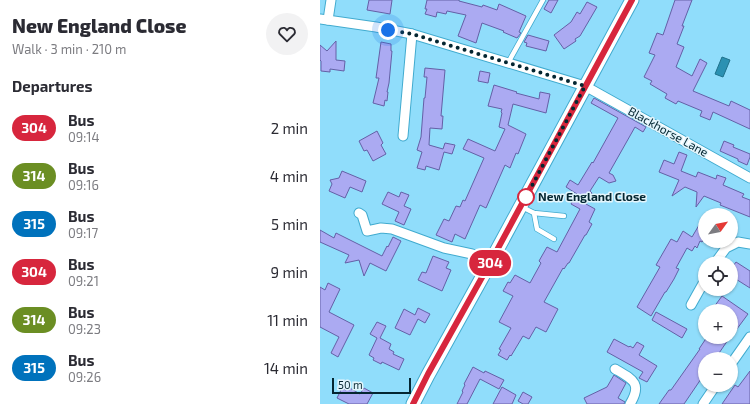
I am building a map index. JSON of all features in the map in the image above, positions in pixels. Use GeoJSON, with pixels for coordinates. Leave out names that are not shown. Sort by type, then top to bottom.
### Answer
{"type":"FeatureCollection","features":[{"type":"Feature","properties":{"kind":"main road"},"geometry":{"type":"LineString","coordinates":[[413,404],[632,0]]}},
{"type":"Feature","properties":{"kind":"street"},"geometry":{"type":"LineString","coordinates":[[324,19],[331,0]]}},
{"type":"Feature","properties":{"kind":"street","name":"Blackhorse Lane"},"geometry":{"type":"LineString","coordinates":[[324,19],[412,34],[585,86],[750,178]]}},
{"type":"Feature","properties":{"kind":"street"},"geometry":{"type":"LineString","coordinates":[[403,136],[412,34]]}},
{"type":"Feature","properties":{"kind":"street"},"geometry":{"type":"LineString","coordinates":[[359,213],[362,215],[367,231],[381,228],[392,229],[444,248],[472,254],[490,263]]}},
{"type":"Feature","properties":{"kind":"street"},"geometry":{"type":"LineString","coordinates":[[720,256],[726,248],[738,242],[750,244]]}},
{"type":"Feature","properties":{"kind":"street"},"geometry":{"type":"LineString","coordinates":[[691,305],[698,292]]}},
{"type":"Feature","properties":{"kind":"street"},"geometry":{"type":"LineString","coordinates":[[738,354],[750,336]]}},
{"type":"Feature","properties":{"kind":"street"},"geometry":{"type":"LineString","coordinates":[[615,368],[630,377],[634,382],[635,392],[630,404]]}},
{"type":"Feature","properties":{"kind":"street"},"geometry":{"type":"LineString","coordinates":[[703,404],[711,392]]}},
{"type":"Feature","properties":{"kind":"lane"},"geometry":{"type":"LineString","coordinates":[[508,63],[543,0]]}},
{"type":"Feature","properties":{"kind":"lane"},"geometry":{"type":"LineString","coordinates":[[521,206],[534,213],[564,216]]}},
{"type":"Feature","properties":{"kind":"lane"},"geometry":{"type":"LineString","coordinates":[[534,213],[537,229],[554,239]]}},
{"type":"Feature","properties":{"kind":"water"},"geometry":{"type":"Polygon","coordinates":[[[722,57],[730,60],[723,77],[715,74],[722,57]]]}},
{"type":"Feature","properties":{"kind":"building"},"geometry":{"type":"Polygon","coordinates":[[[369,0],[392,0],[390,14],[367,10],[369,0]]]}},
{"type":"Feature","properties":{"kind":"building"},"geometry":{"type":"Polygon","coordinates":[[[427,0],[459,0],[482,7],[483,5],[497,10],[499,4],[526,16],[519,32],[521,33],[517,38],[503,32],[504,31],[482,23],[476,43],[458,36],[466,15],[447,11],[446,14],[437,12],[436,17],[425,14],[427,9],[425,9],[427,0]]]}},
{"type":"Feature","properties":{"kind":"building"},"geometry":{"type":"Polygon","coordinates":[[[549,0],[558,0],[551,13],[544,9],[549,0]]]}},
{"type":"Feature","properties":{"kind":"building"},"geometry":{"type":"Polygon","coordinates":[[[675,0],[692,0],[677,44],[684,47],[676,67],[692,76],[700,59],[707,63],[693,91],[729,106],[731,101],[750,110],[750,129],[713,112],[710,120],[700,116],[702,111],[678,101],[676,104],[665,98],[667,94],[650,84],[652,81],[644,77],[655,55],[649,53],[657,33],[663,35],[675,0]]]}},
{"type":"Feature","properties":{"kind":"building"},"geometry":{"type":"Polygon","coordinates":[[[587,2],[597,7],[580,36],[575,39],[576,41],[564,49],[554,35],[571,22],[577,12],[580,14],[587,2]]]}},
{"type":"Feature","properties":{"kind":"building"},"geometry":{"type":"Polygon","coordinates":[[[528,35],[549,41],[546,51],[526,46],[527,43],[524,42],[528,35]]]}},
{"type":"Feature","properties":{"kind":"building"},"geometry":{"type":"Polygon","coordinates":[[[336,41],[336,60],[345,61],[344,71],[330,69],[330,72],[321,71],[320,45],[327,51],[336,41]]]}},
{"type":"Feature","properties":{"kind":"building"},"geometry":{"type":"Polygon","coordinates":[[[381,42],[391,44],[392,51],[387,101],[385,100],[384,106],[373,103],[379,78],[376,78],[381,42]]]}},
{"type":"Feature","properties":{"kind":"building"},"geometry":{"type":"Polygon","coordinates":[[[425,68],[445,70],[441,116],[443,116],[442,129],[430,128],[429,145],[443,149],[445,143],[455,145],[452,154],[444,152],[439,170],[426,166],[425,170],[417,168],[422,152],[417,150],[421,137],[425,98],[427,77],[424,77],[425,68]]]}},
{"type":"Feature","properties":{"kind":"building"},"geometry":{"type":"Polygon","coordinates":[[[480,71],[490,73],[488,83],[478,81],[480,71]]]}},
{"type":"Feature","properties":{"kind":"building"},"geometry":{"type":"Polygon","coordinates":[[[494,85],[539,99],[540,92],[550,94],[546,113],[513,104],[508,125],[526,134],[518,154],[516,153],[510,168],[505,165],[486,208],[480,205],[465,239],[455,234],[452,242],[436,235],[444,219],[449,221],[456,206],[460,207],[463,200],[465,201],[484,158],[463,149],[468,139],[495,151],[505,129],[499,127],[502,109],[488,106],[494,85]]]}},
{"type":"Feature","properties":{"kind":"building"},"geometry":{"type":"Polygon","coordinates":[[[594,98],[646,127],[643,132],[635,127],[609,173],[613,175],[616,181],[609,183],[599,177],[590,191],[592,193],[586,204],[595,209],[589,222],[592,224],[569,263],[564,269],[563,268],[544,302],[558,309],[546,332],[536,327],[529,339],[523,336],[507,360],[498,355],[501,350],[499,349],[511,328],[499,322],[513,296],[503,291],[508,282],[510,283],[515,275],[530,283],[541,263],[539,261],[547,247],[557,252],[580,209],[571,204],[577,194],[566,187],[570,180],[578,185],[592,162],[593,163],[618,118],[591,103],[594,98]]]}},
{"type":"Feature","properties":{"kind":"building"},"geometry":{"type":"Polygon","coordinates":[[[377,131],[383,143],[381,145],[386,154],[373,161],[367,150],[364,151],[359,141],[377,131]]]}},
{"type":"Feature","properties":{"kind":"building"},"geometry":{"type":"Polygon","coordinates":[[[724,141],[734,145],[733,147],[750,154],[747,165],[720,151],[724,141]]]}},
{"type":"Feature","properties":{"kind":"building"},"geometry":{"type":"Polygon","coordinates":[[[679,152],[687,155],[681,171],[696,177],[698,172],[716,179],[717,175],[726,178],[723,185],[744,194],[742,197],[750,200],[750,217],[738,212],[738,208],[728,208],[720,205],[721,203],[704,196],[696,207],[697,192],[685,187],[672,196],[679,180],[659,172],[664,160],[674,164],[679,152]]]}},
{"type":"Feature","properties":{"kind":"building"},"geometry":{"type":"Polygon","coordinates":[[[342,171],[366,181],[362,192],[350,187],[345,198],[329,191],[332,184],[330,180],[339,178],[342,171]]]}},
{"type":"Feature","properties":{"kind":"building"},"geometry":{"type":"Polygon","coordinates":[[[388,192],[399,197],[401,192],[409,195],[404,206],[411,209],[404,225],[395,221],[399,212],[382,204],[388,192]]]}},
{"type":"Feature","properties":{"kind":"building"},"geometry":{"type":"Polygon","coordinates":[[[698,227],[697,248],[695,246],[692,251],[687,248],[676,268],[679,269],[674,279],[651,316],[637,307],[660,267],[656,265],[671,239],[677,242],[683,231],[692,237],[698,227]]]}},
{"type":"Feature","properties":{"kind":"building"},"geometry":{"type":"Polygon","coordinates":[[[320,230],[334,238],[336,233],[382,256],[393,237],[401,241],[386,271],[370,263],[364,276],[359,260],[345,263],[349,255],[320,242],[320,230]]]}},
{"type":"Feature","properties":{"kind":"building"},"geometry":{"type":"Polygon","coordinates":[[[433,256],[449,262],[446,268],[451,270],[442,291],[418,280],[422,272],[426,273],[433,256]]]}},
{"type":"Feature","properties":{"kind":"building"},"geometry":{"type":"Polygon","coordinates":[[[738,263],[750,271],[750,288],[738,280],[738,263]]]}},
{"type":"Feature","properties":{"kind":"building"},"geometry":{"type":"Polygon","coordinates":[[[328,283],[340,289],[329,312],[354,325],[338,357],[331,353],[339,337],[320,327],[320,287],[325,290],[328,283]]]}},
{"type":"Feature","properties":{"kind":"building"},"geometry":{"type":"Polygon","coordinates":[[[722,296],[734,304],[716,304],[722,296]]]}},
{"type":"Feature","properties":{"kind":"building"},"geometry":{"type":"Polygon","coordinates":[[[738,307],[748,314],[738,328],[738,307]]]}},
{"type":"Feature","properties":{"kind":"building"},"geometry":{"type":"Polygon","coordinates":[[[418,308],[430,314],[425,323],[418,319],[410,335],[395,328],[404,309],[415,315],[418,308]]]}},
{"type":"Feature","properties":{"kind":"building"},"geometry":{"type":"Polygon","coordinates":[[[656,312],[687,329],[682,338],[652,320],[656,312]]]}},
{"type":"Feature","properties":{"kind":"building"},"geometry":{"type":"Polygon","coordinates":[[[377,322],[386,326],[380,338],[391,344],[389,349],[394,352],[393,354],[404,359],[399,370],[382,362],[381,364],[373,360],[374,358],[369,355],[377,338],[370,334],[377,322]]]}},
{"type":"Feature","properties":{"kind":"building"},"geometry":{"type":"Polygon","coordinates":[[[614,339],[633,348],[637,342],[644,346],[639,355],[657,366],[647,382],[639,378],[643,372],[607,352],[614,339]]]}},
{"type":"Feature","properties":{"kind":"building"},"geometry":{"type":"Polygon","coordinates":[[[702,344],[725,344],[720,352],[698,352],[698,383],[684,404],[659,404],[669,390],[671,390],[702,344]]]}},
{"type":"Feature","properties":{"kind":"building"},"geometry":{"type":"Polygon","coordinates":[[[473,367],[484,373],[485,371],[504,380],[499,389],[480,379],[467,404],[457,404],[463,392],[464,384],[473,367]]]}},
{"type":"Feature","properties":{"kind":"building"},"geometry":{"type":"Polygon","coordinates":[[[750,371],[750,404],[722,404],[730,392],[738,392],[738,387],[750,371]]]}},
{"type":"Feature","properties":{"kind":"building"},"geometry":{"type":"Polygon","coordinates":[[[614,375],[626,383],[618,398],[625,402],[624,404],[587,404],[584,398],[607,387],[614,375]]]}},
{"type":"Feature","properties":{"kind":"building"},"geometry":{"type":"Polygon","coordinates":[[[348,387],[360,394],[364,388],[373,393],[367,404],[349,404],[337,398],[342,388],[346,390],[348,387]]]}},
{"type":"Feature","properties":{"kind":"building"},"geometry":{"type":"Polygon","coordinates":[[[502,387],[516,395],[512,404],[493,404],[502,387]]]}},
{"type":"Feature","properties":{"kind":"building"},"geometry":{"type":"Polygon","coordinates":[[[523,392],[532,397],[528,404],[523,404],[518,401],[523,392]]]}},
{"type":"Feature","properties":{"kind":"bus line","name":"304"},"geometry":{"type":"LineString","coordinates":[[413,404],[632,0]]}},
{"type":"Feature","properties":{"kind":"place","name":"New England Close"},"geometry":{"type":"Point","coordinates":[526,197]}},
{"type":"Feature","properties":{"kind":"route"},"geometry":{"type":"LineString","coordinates":[[388,30],[412,34],[585,86],[526,197]]}}]}
